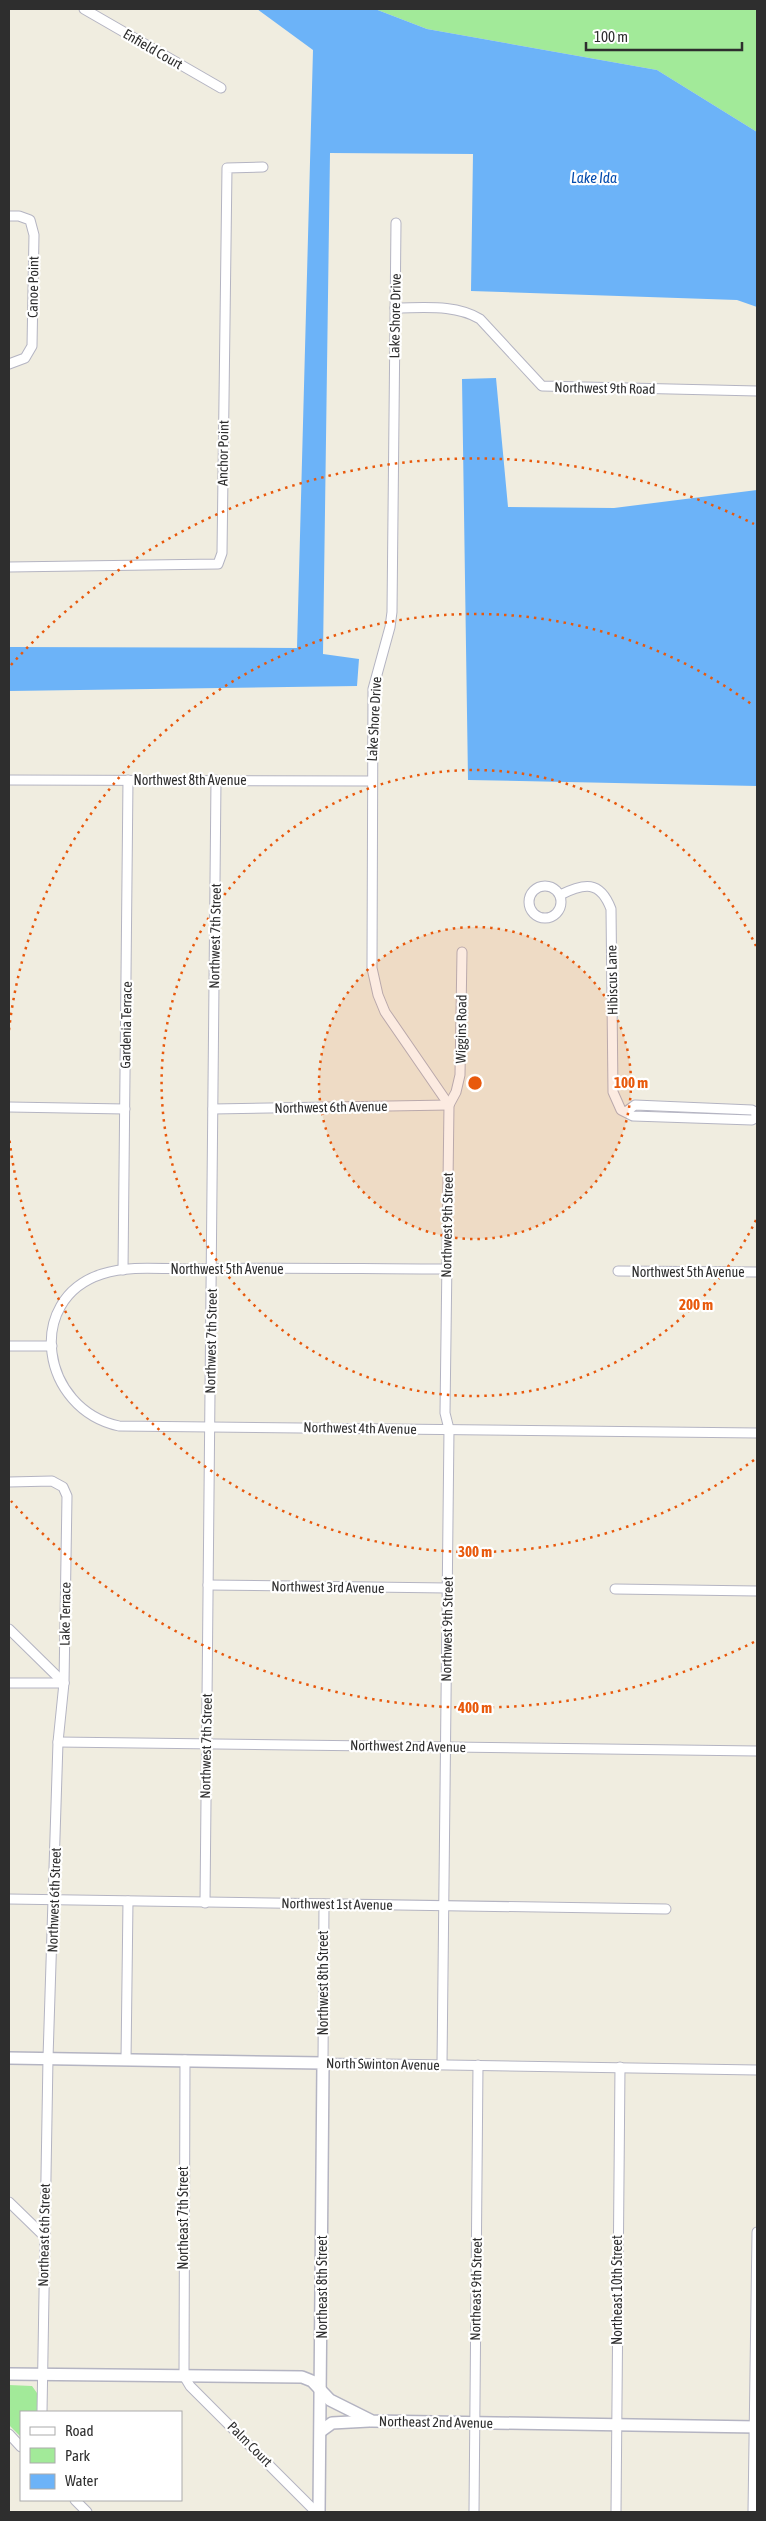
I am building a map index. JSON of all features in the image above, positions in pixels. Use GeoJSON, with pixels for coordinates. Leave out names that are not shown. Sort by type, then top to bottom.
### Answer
{"type":"FeatureCollection","features":[{"type":"Feature","properties":{"kind":"street","name":"Enfield Court"},"geometry":{"type":"LineString","coordinates":[[84,9],[222,88]]}},
{"type":"Feature","properties":{"kind":"street","name":"Anchor Point"},"geometry":{"type":"LineString","coordinates":[[9,566],[218,564],[222,553],[227,168],[262,167]]}},
{"type":"Feature","properties":{"kind":"street","name":"Canoe Point"},"geometry":{"type":"LineString","coordinates":[[9,216],[19,216],[30,220],[34,235],[32,346],[25,358],[9,364]]}},
{"type":"Feature","properties":{"kind":"street","name":"Lake Shore Drive"},"geometry":{"type":"LineString","coordinates":[[396,223],[392,612],[390,627],[373,689],[374,977],[385,1012],[449,1105]]}},
{"type":"Feature","properties":{"kind":"street","name":"Northwest 9th Road"},"geometry":{"type":"LineString","coordinates":[[395,308],[458,309],[473,315],[480,319],[542,386],[757,391]]}},
{"type":"Feature","properties":{"kind":"street","name":"Northwest 8th Avenue"},"geometry":{"type":"LineString","coordinates":[[9,780],[372,781]]}},
{"type":"Feature","properties":{"kind":"street","name":"Gardenia Terrace"},"geometry":{"type":"LineString","coordinates":[[123,1270],[128,780]]}},
{"type":"Feature","properties":{"kind":"street","name":"Northwest 7th Street"},"geometry":{"type":"LineString","coordinates":[[205,1902],[216,780]]}},
{"type":"Feature","properties":{"kind":"street","name":"Hibiscus Lane"},"geometry":{"type":"LineString","coordinates":[[560,895],[579,886],[596,887],[606,894],[611,909],[613,1092],[621,1110],[627,1111]]}},
{"type":"Feature","properties":{"kind":"street","name":"Wiggins Road"},"geometry":{"type":"LineString","coordinates":[[449,1105],[456,1092],[460,1074],[462,952]]}},
{"type":"Feature","properties":{"kind":"street","name":"Northwest 6th Avenue"},"geometry":{"type":"LineString","coordinates":[[213,1109],[449,1105]]}},
{"type":"Feature","properties":{"kind":"street","name":"Northwest 9th Street"},"geometry":{"type":"LineString","coordinates":[[442,2064],[449,1429],[445,1413],[449,1105]]}},
{"type":"Feature","properties":{"kind":"street"},"geometry":{"type":"LineString","coordinates":[[757,1113],[752,1110],[635,1105],[627,1111],[633,1116],[752,1120],[757,1117]]}},
{"type":"Feature","properties":{"kind":"street"},"geometry":{"type":"LineString","coordinates":[[9,1108],[125,1109]]}},
{"type":"Feature","properties":{"kind":"street","name":"Northwest 5th Avenue"},"geometry":{"type":"LineString","coordinates":[[52,1346],[55,1321],[62,1306],[73,1292],[85,1282],[101,1274],[123,1270],[211,1268],[446,1270]]}},
{"type":"Feature","properties":{"kind":"street","name":"Northwest 5th Avenue"},"geometry":{"type":"LineString","coordinates":[[618,1271],[757,1272]]}},
{"type":"Feature","properties":{"kind":"street"},"geometry":{"type":"LineString","coordinates":[[9,1346],[52,1346]]}},
{"type":"Feature","properties":{"kind":"street","name":"Northwest 4th Avenue"},"geometry":{"type":"LineString","coordinates":[[52,1346],[55,1370],[64,1390],[79,1408],[94,1418],[119,1426],[757,1433]]}},
{"type":"Feature","properties":{"kind":"street","name":"Lake Terrace"},"geometry":{"type":"LineString","coordinates":[[9,1482],[52,1481],[63,1486],[67,1496],[64,1684],[58,1742]]}},
{"type":"Feature","properties":{"kind":"street","name":"Northwest 3rd Avenue"},"geometry":{"type":"LineString","coordinates":[[208,1585],[447,1588]]}},
{"type":"Feature","properties":{"kind":"street"},"geometry":{"type":"LineString","coordinates":[[615,1589],[757,1591]]}},
{"type":"Feature","properties":{"kind":"street"},"geometry":{"type":"LineString","coordinates":[[9,1629],[64,1684]]}},
{"type":"Feature","properties":{"kind":"street"},"geometry":{"type":"LineString","coordinates":[[9,1683],[64,1684]]}},
{"type":"Feature","properties":{"kind":"street","name":"Northwest 2nd Avenue"},"geometry":{"type":"LineString","coordinates":[[58,1742],[757,1751]]}},
{"type":"Feature","properties":{"kind":"street","name":"Northwest 6th Street"},"geometry":{"type":"LineString","coordinates":[[48,2058],[55,1900],[58,1742]]}},
{"type":"Feature","properties":{"kind":"street","name":"Northwest 1st Avenue"},"geometry":{"type":"LineString","coordinates":[[9,1900],[666,1908]]}},
{"type":"Feature","properties":{"kind":"street"},"geometry":{"type":"LineString","coordinates":[[126,2060],[128,1901]]}},
{"type":"Feature","properties":{"kind":"street","name":"Northwest 8th Street"},"geometry":{"type":"LineString","coordinates":[[323,2063],[324,1904]]}},
{"type":"Feature","properties":{"kind":"street","name":"North Swinton Avenue"},"geometry":{"type":"LineString","coordinates":[[9,2058],[757,2070]]}},
{"type":"Feature","properties":{"kind":"street","name":"Northeast 6th Street"},"geometry":{"type":"LineString","coordinates":[[42,2411],[41,2374],[48,2058]]}},
{"type":"Feature","properties":{"kind":"street","name":"Northeast 7th Street"},"geometry":{"type":"LineString","coordinates":[[184,2376],[185,2060]]}},
{"type":"Feature","properties":{"kind":"street","name":"Northeast 8th Street"},"geometry":{"type":"LineString","coordinates":[[318,2512],[322,2394],[323,2063]]}},
{"type":"Feature","properties":{"kind":"street","name":"Northeast 9th Street"},"geometry":{"type":"LineString","coordinates":[[474,2512],[478,2065]]}},
{"type":"Feature","properties":{"kind":"street","name":"Northeast 10th Street"},"geometry":{"type":"LineString","coordinates":[[616,2512],[620,2067]]}},
{"type":"Feature","properties":{"kind":"street"},"geometry":{"type":"LineString","coordinates":[[9,2202],[44,2236]]}},
{"type":"Feature","properties":{"kind":"street"},"geometry":{"type":"LineString","coordinates":[[754,2512],[757,2232]]}},
{"type":"Feature","properties":{"kind":"street","name":"Northeast 2nd Avenue"},"geometry":{"type":"LineString","coordinates":[[9,2374],[302,2377],[312,2381],[322,2394],[372,2421],[756,2427]]}},
{"type":"Feature","properties":{"kind":"street","name":"Palm Court"},"geometry":{"type":"LineString","coordinates":[[184,2376],[190,2386],[318,2512]]}},
{"type":"Feature","properties":{"kind":"street"},"geometry":{"type":"LineString","coordinates":[[321,2431],[332,2423],[372,2421]]}},
{"type":"Feature","properties":{"kind":"street"},"geometry":{"type":"LineString","coordinates":[[9,2434],[20,2446]]}},
{"type":"Feature","properties":{"kind":"street"},"geometry":{"type":"LineString","coordinates":[[76,2501],[87,2512]]}},
{"type":"Feature","properties":{"kind":"green space"},"geometry":{"type":"Polygon","coordinates":[[[375,9],[757,9],[757,132],[657,70],[427,29],[375,9]]]}},
{"type":"Feature","properties":{"kind":"green space"},"geometry":{"type":"Polygon","coordinates":[[[9,2385],[32,2386],[37,2393],[37,2411],[20,2411],[20,2436],[9,2425],[9,2385]]]}},
{"type":"Feature","properties":{"kind":"water","name":"Lake Ida"},"geometry":{"type":"Polygon","coordinates":[[[257,9],[375,9],[427,29],[657,70],[757,132],[757,307],[737,300],[471,291],[473,154],[330,153],[323,654],[359,659],[357,686],[9,691],[9,647],[297,648],[313,50],[257,9]]]}},
{"type":"Feature","properties":{"kind":"water"},"geometry":{"type":"Polygon","coordinates":[[[496,378],[508,507],[614,508],[757,490],[757,786],[468,780],[462,379],[496,378]]]}}]}
